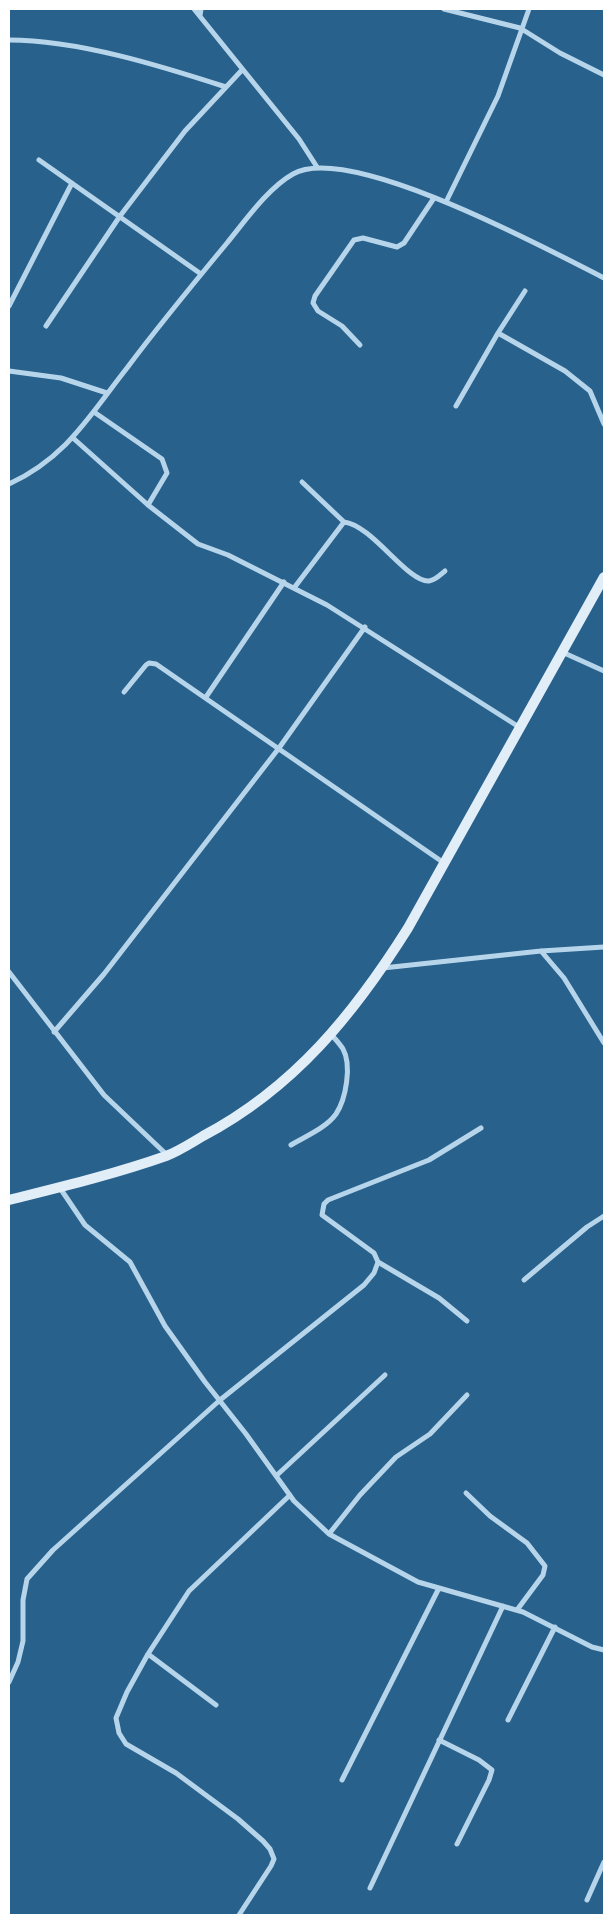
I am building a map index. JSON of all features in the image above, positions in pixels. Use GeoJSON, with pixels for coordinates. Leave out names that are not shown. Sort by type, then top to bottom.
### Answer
{"type":"FeatureCollection","features":[{"type":"Feature","properties":{"kind":"main road"},"geometry":{"type":"LineString","coordinates":[[9,1200],[167,1155],[234,1119],[305,1063],[383,968],[445,864],[604,576]]}},
{"type":"Feature","properties":{"kind":"street"},"geometry":{"type":"LineString","coordinates":[[194,9],[299,139],[317,167]]}},
{"type":"Feature","properties":{"kind":"street"},"geometry":{"type":"LineString","coordinates":[[200,16],[201,9]]}},
{"type":"Feature","properties":{"kind":"street"},"geometry":{"type":"LineString","coordinates":[[444,9],[520,28],[560,53],[604,75]]}},
{"type":"Feature","properties":{"kind":"street"},"geometry":{"type":"LineString","coordinates":[[446,202],[498,96],[520,28],[529,9]]}},
{"type":"Feature","properties":{"kind":"street"},"geometry":{"type":"LineString","coordinates":[[9,40],[53,44],[125,57],[226,87]]}},
{"type":"Feature","properties":{"kind":"street"},"geometry":{"type":"LineString","coordinates":[[46,326],[120,216],[185,131],[242,70]]}},
{"type":"Feature","properties":{"kind":"street"},"geometry":{"type":"LineString","coordinates":[[39,160],[201,274]]}},
{"type":"Feature","properties":{"kind":"street"},"geometry":{"type":"LineString","coordinates":[[9,484],[33,472],[73,438],[201,274],[266,198],[292,175],[317,167],[352,171],[434,198],[469,210],[604,278]]}},
{"type":"Feature","properties":{"kind":"street"},"geometry":{"type":"LineString","coordinates":[[9,306],[72,183]]}},
{"type":"Feature","properties":{"kind":"street"},"geometry":{"type":"LineString","coordinates":[[360,345],[342,326],[318,311],[313,303],[315,296],[354,240],[363,238],[397,247],[404,243],[434,198]]}},
{"type":"Feature","properties":{"kind":"street"},"geometry":{"type":"LineString","coordinates":[[456,406],[498,333],[525,291]]}},
{"type":"Feature","properties":{"kind":"street"},"geometry":{"type":"LineString","coordinates":[[498,333],[565,371],[590,391],[604,424]]}},
{"type":"Feature","properties":{"kind":"street"},"geometry":{"type":"LineString","coordinates":[[9,371],[61,378],[107,393]]}},
{"type":"Feature","properties":{"kind":"street"},"geometry":{"type":"LineString","coordinates":[[94,412],[162,459],[166,472],[148,505]]}},
{"type":"Feature","properties":{"kind":"street"},"geometry":{"type":"LineString","coordinates":[[73,438],[148,505],[198,544],[228,555],[284,582],[365,628],[519,727]]}},
{"type":"Feature","properties":{"kind":"street"},"geometry":{"type":"LineString","coordinates":[[302,482],[344,522],[352,523],[363,530],[420,579],[427,582],[435,579],[445,571]]}},
{"type":"Feature","properties":{"kind":"street"},"geometry":{"type":"LineString","coordinates":[[294,588],[344,522]]}},
{"type":"Feature","properties":{"kind":"street"},"geometry":{"type":"LineString","coordinates":[[206,697],[284,582]]}},
{"type":"Feature","properties":{"kind":"street"},"geometry":{"type":"LineString","coordinates":[[54,1032],[104,974],[279,748],[365,628]]}},
{"type":"Feature","properties":{"kind":"street"},"geometry":{"type":"LineString","coordinates":[[562,652],[604,671]]}},
{"type":"Feature","properties":{"kind":"street"},"geometry":{"type":"LineString","coordinates":[[124,692],[146,665],[152,663],[206,697],[376,818],[445,864]]}},
{"type":"Feature","properties":{"kind":"street"},"geometry":{"type":"LineString","coordinates":[[383,968],[541,951],[604,947]]}},
{"type":"Feature","properties":{"kind":"street"},"geometry":{"type":"LineString","coordinates":[[541,951],[564,978],[604,1043]]}},
{"type":"Feature","properties":{"kind":"street"},"geometry":{"type":"LineString","coordinates":[[9,972],[104,1094],[167,1155]]}},
{"type":"Feature","properties":{"kind":"street"},"geometry":{"type":"LineString","coordinates":[[291,1145],[319,1129],[336,1114],[344,1097],[347,1062],[344,1050],[330,1034]]}},
{"type":"Feature","properties":{"kind":"street"},"geometry":{"type":"LineString","coordinates":[[467,1321],[439,1298],[378,1262],[374,1253],[322,1215],[324,1204],[328,1200],[429,1160],[482,1128]]}},
{"type":"Feature","properties":{"kind":"street"},"geometry":{"type":"LineString","coordinates":[[60,1187],[75,1213],[85,1225],[130,1262],[165,1326],[290,1495],[328,1534],[418,1582],[517,1610],[592,1647],[604,1650]]}},
{"type":"Feature","properties":{"kind":"street"},"geometry":{"type":"LineString","coordinates":[[524,1280],[587,1227],[604,1216]]}},
{"type":"Feature","properties":{"kind":"street"},"geometry":{"type":"LineString","coordinates":[[9,1682],[18,1662],[23,1641],[23,1600],[27,1579],[53,1550],[220,1400],[364,1285],[374,1273],[378,1262]]}},
{"type":"Feature","properties":{"kind":"street"},"geometry":{"type":"LineString","coordinates":[[276,1476],[385,1375]]}},
{"type":"Feature","properties":{"kind":"street"},"geometry":{"type":"LineString","coordinates":[[328,1534],[360,1495],[396,1457],[430,1434],[467,1395]]}},
{"type":"Feature","properties":{"kind":"street"},"geometry":{"type":"LineString","coordinates":[[466,1493],[490,1516],[527,1543],[545,1566],[543,1575],[517,1610]]}},
{"type":"Feature","properties":{"kind":"street"},"geometry":{"type":"LineString","coordinates":[[239,1915],[274,1860],[270,1849],[238,1819],[176,1773],[126,1744],[119,1733],[116,1718],[127,1692],[148,1654],[176,1608],[189,1591],[290,1495]]}},
{"type":"Feature","properties":{"kind":"street"},"geometry":{"type":"LineString","coordinates":[[342,1780],[439,1588]]}},
{"type":"Feature","properties":{"kind":"street"},"geometry":{"type":"LineString","coordinates":[[370,1888],[503,1606]]}},
{"type":"Feature","properties":{"kind":"street"},"geometry":{"type":"LineString","coordinates":[[508,1720],[554,1627]]}},
{"type":"Feature","properties":{"kind":"street"},"geometry":{"type":"LineString","coordinates":[[148,1654],[216,1705]]}},
{"type":"Feature","properties":{"kind":"street"},"geometry":{"type":"LineString","coordinates":[[439,1740],[479,1760],[492,1770],[490,1780],[457,1844]]}},
{"type":"Feature","properties":{"kind":"street"},"geometry":{"type":"LineString","coordinates":[[587,1900],[604,1862]]}}]}
